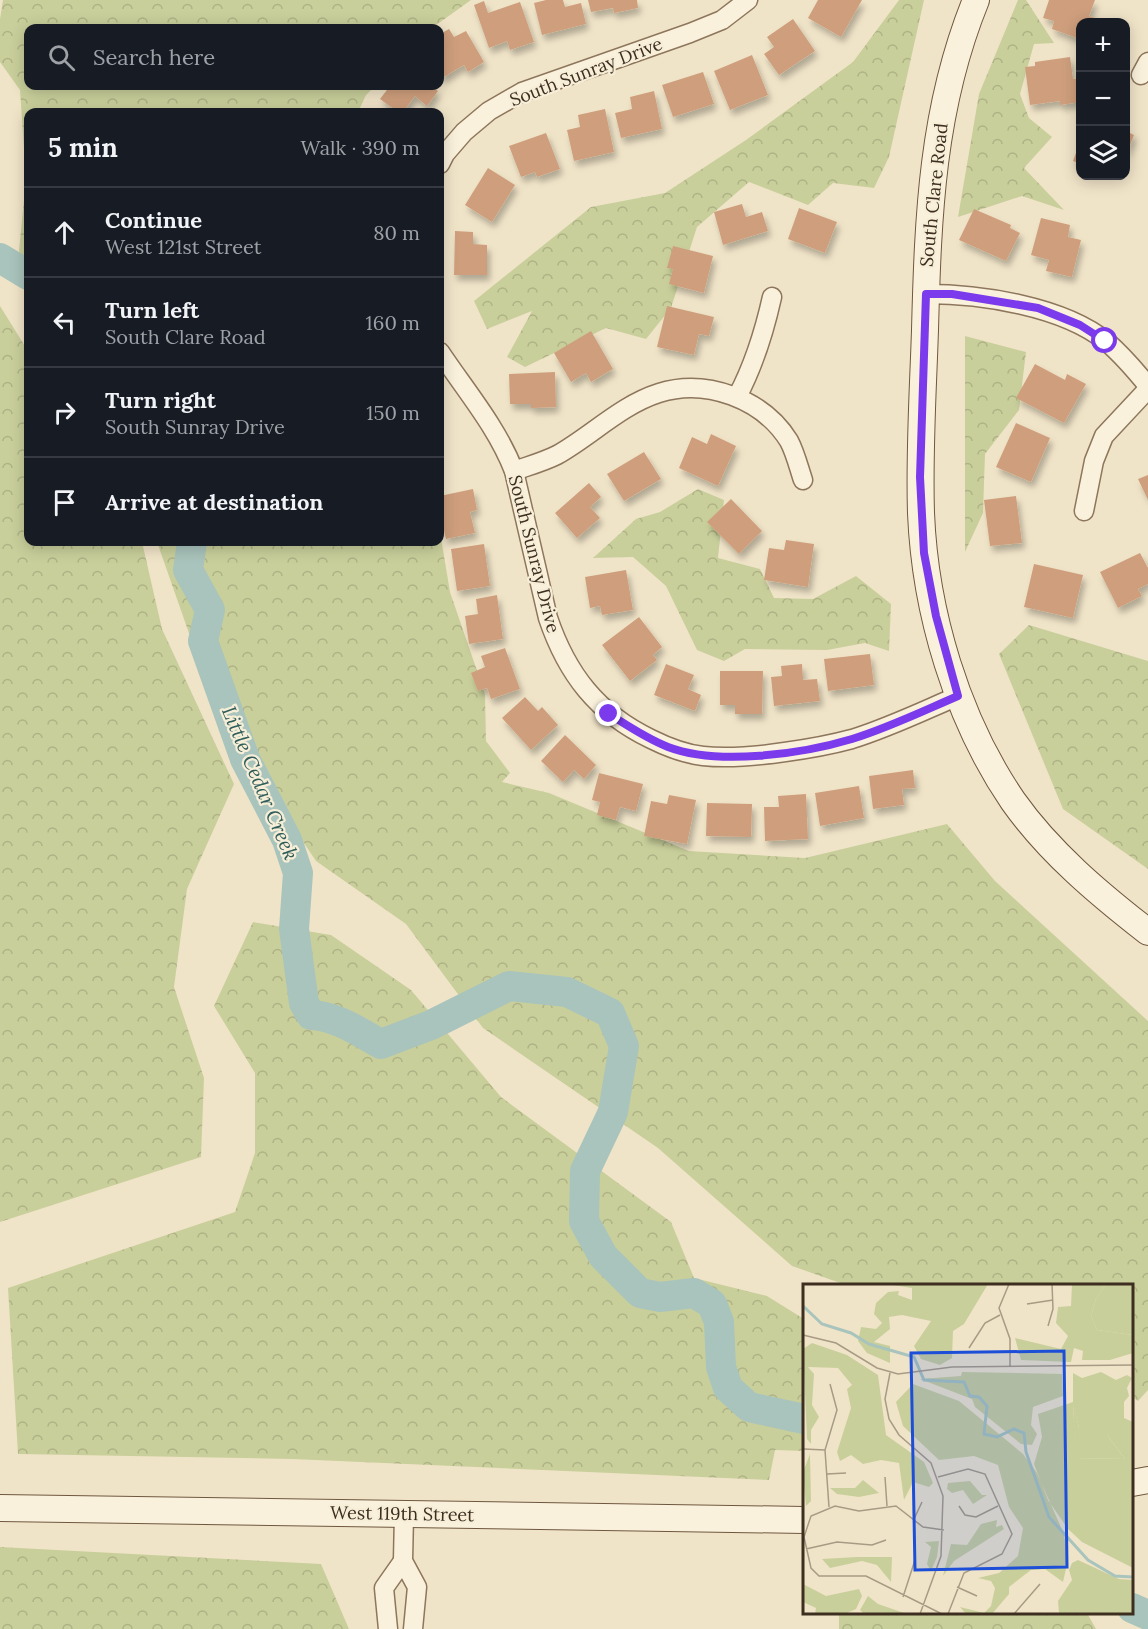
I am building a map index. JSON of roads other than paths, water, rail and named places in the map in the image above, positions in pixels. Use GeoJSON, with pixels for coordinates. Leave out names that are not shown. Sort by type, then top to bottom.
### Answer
{"type":"FeatureCollection","features":[{"type":"Feature","properties":{"kind":"street","name":"South Sunray Drive"},"geometry":{"type":"LineString","coordinates":[[444,156],[464,132],[489,111],[522,92],[722,20],[748,0]]}},
{"type":"Feature","properties":{"kind":"street","name":"South Clare Road"},"geometry":{"type":"LineString","coordinates":[[976,0],[954,66],[936,145],[927,228],[920,477],[924,553],[936,616],[958,696],[994,769],[1013,801],[1034,827],[1101,894],[1148,932]]}},
{"type":"Feature","properties":{"kind":"street"},"geometry":{"type":"LineString","coordinates":[[926,294],[952,294],[1038,308],[1080,325],[1105,341],[1130,363],[1148,388],[1104,436],[1094,461],[1084,511]]}},
{"type":"Feature","properties":{"kind":"street"},"geometry":{"type":"LineString","coordinates":[[737,397],[758,351],[772,297]]}},
{"type":"Feature","properties":{"kind":"street","name":"South Sunray Drive"},"geometry":{"type":"LineString","coordinates":[[444,358],[496,432],[514,471],[548,618],[556,640],[567,663],[589,694],[609,714],[638,733],[669,747],[701,756],[733,757],[765,755],[852,739],[958,696]]}},
{"type":"Feature","properties":{"kind":"street"},"geometry":{"type":"LineString","coordinates":[[514,471],[557,455],[633,405],[660,393],[683,389],[712,390],[737,397],[760,411],[775,424],[789,442],[803,480]]}},
{"type":"Feature","properties":{"kind":"street"},"geometry":{"type":"LineString","coordinates":[[1133,1483],[1148,1480]]}},
{"type":"Feature","properties":{"kind":"street","name":"West 119th Street"},"geometry":{"type":"LineString","coordinates":[[0,1508],[803,1520]]}},
{"type":"Feature","properties":{"kind":"street"},"geometry":{"type":"LineString","coordinates":[[404,1514],[403,1561],[417,1587],[413,1629]]}},
{"type":"Feature","properties":{"kind":"street"},"geometry":{"type":"LineString","coordinates":[[388,1629],[384,1588],[403,1561]]}},
{"type":"Feature","properties":{"kind":"waterway","name":"Little Cedar Creek"},"geometry":{"type":"LineString","coordinates":[[0,258],[24,273]]}},
{"type":"Feature","properties":{"kind":"waterway","name":"Little Cedar Creek"},"geometry":{"type":"LineString","coordinates":[[191,546],[188,570],[210,610],[203,641],[245,759],[287,840],[298,873],[294,929],[304,1003],[311,1015],[338,1021],[381,1044],[431,1025],[509,986],[567,992],[610,1013],[624,1046],[613,1112],[585,1171],[584,1221],[603,1256],[640,1293],[660,1297],[694,1293],[712,1304],[719,1322],[721,1367],[728,1388],[749,1407],[803,1419]]}},
{"type":"Feature","properties":{"kind":"waterway","name":"Little Cedar Creek"},"geometry":{"type":"LineString","coordinates":[[1133,1608],[1148,1615]]}}]}
